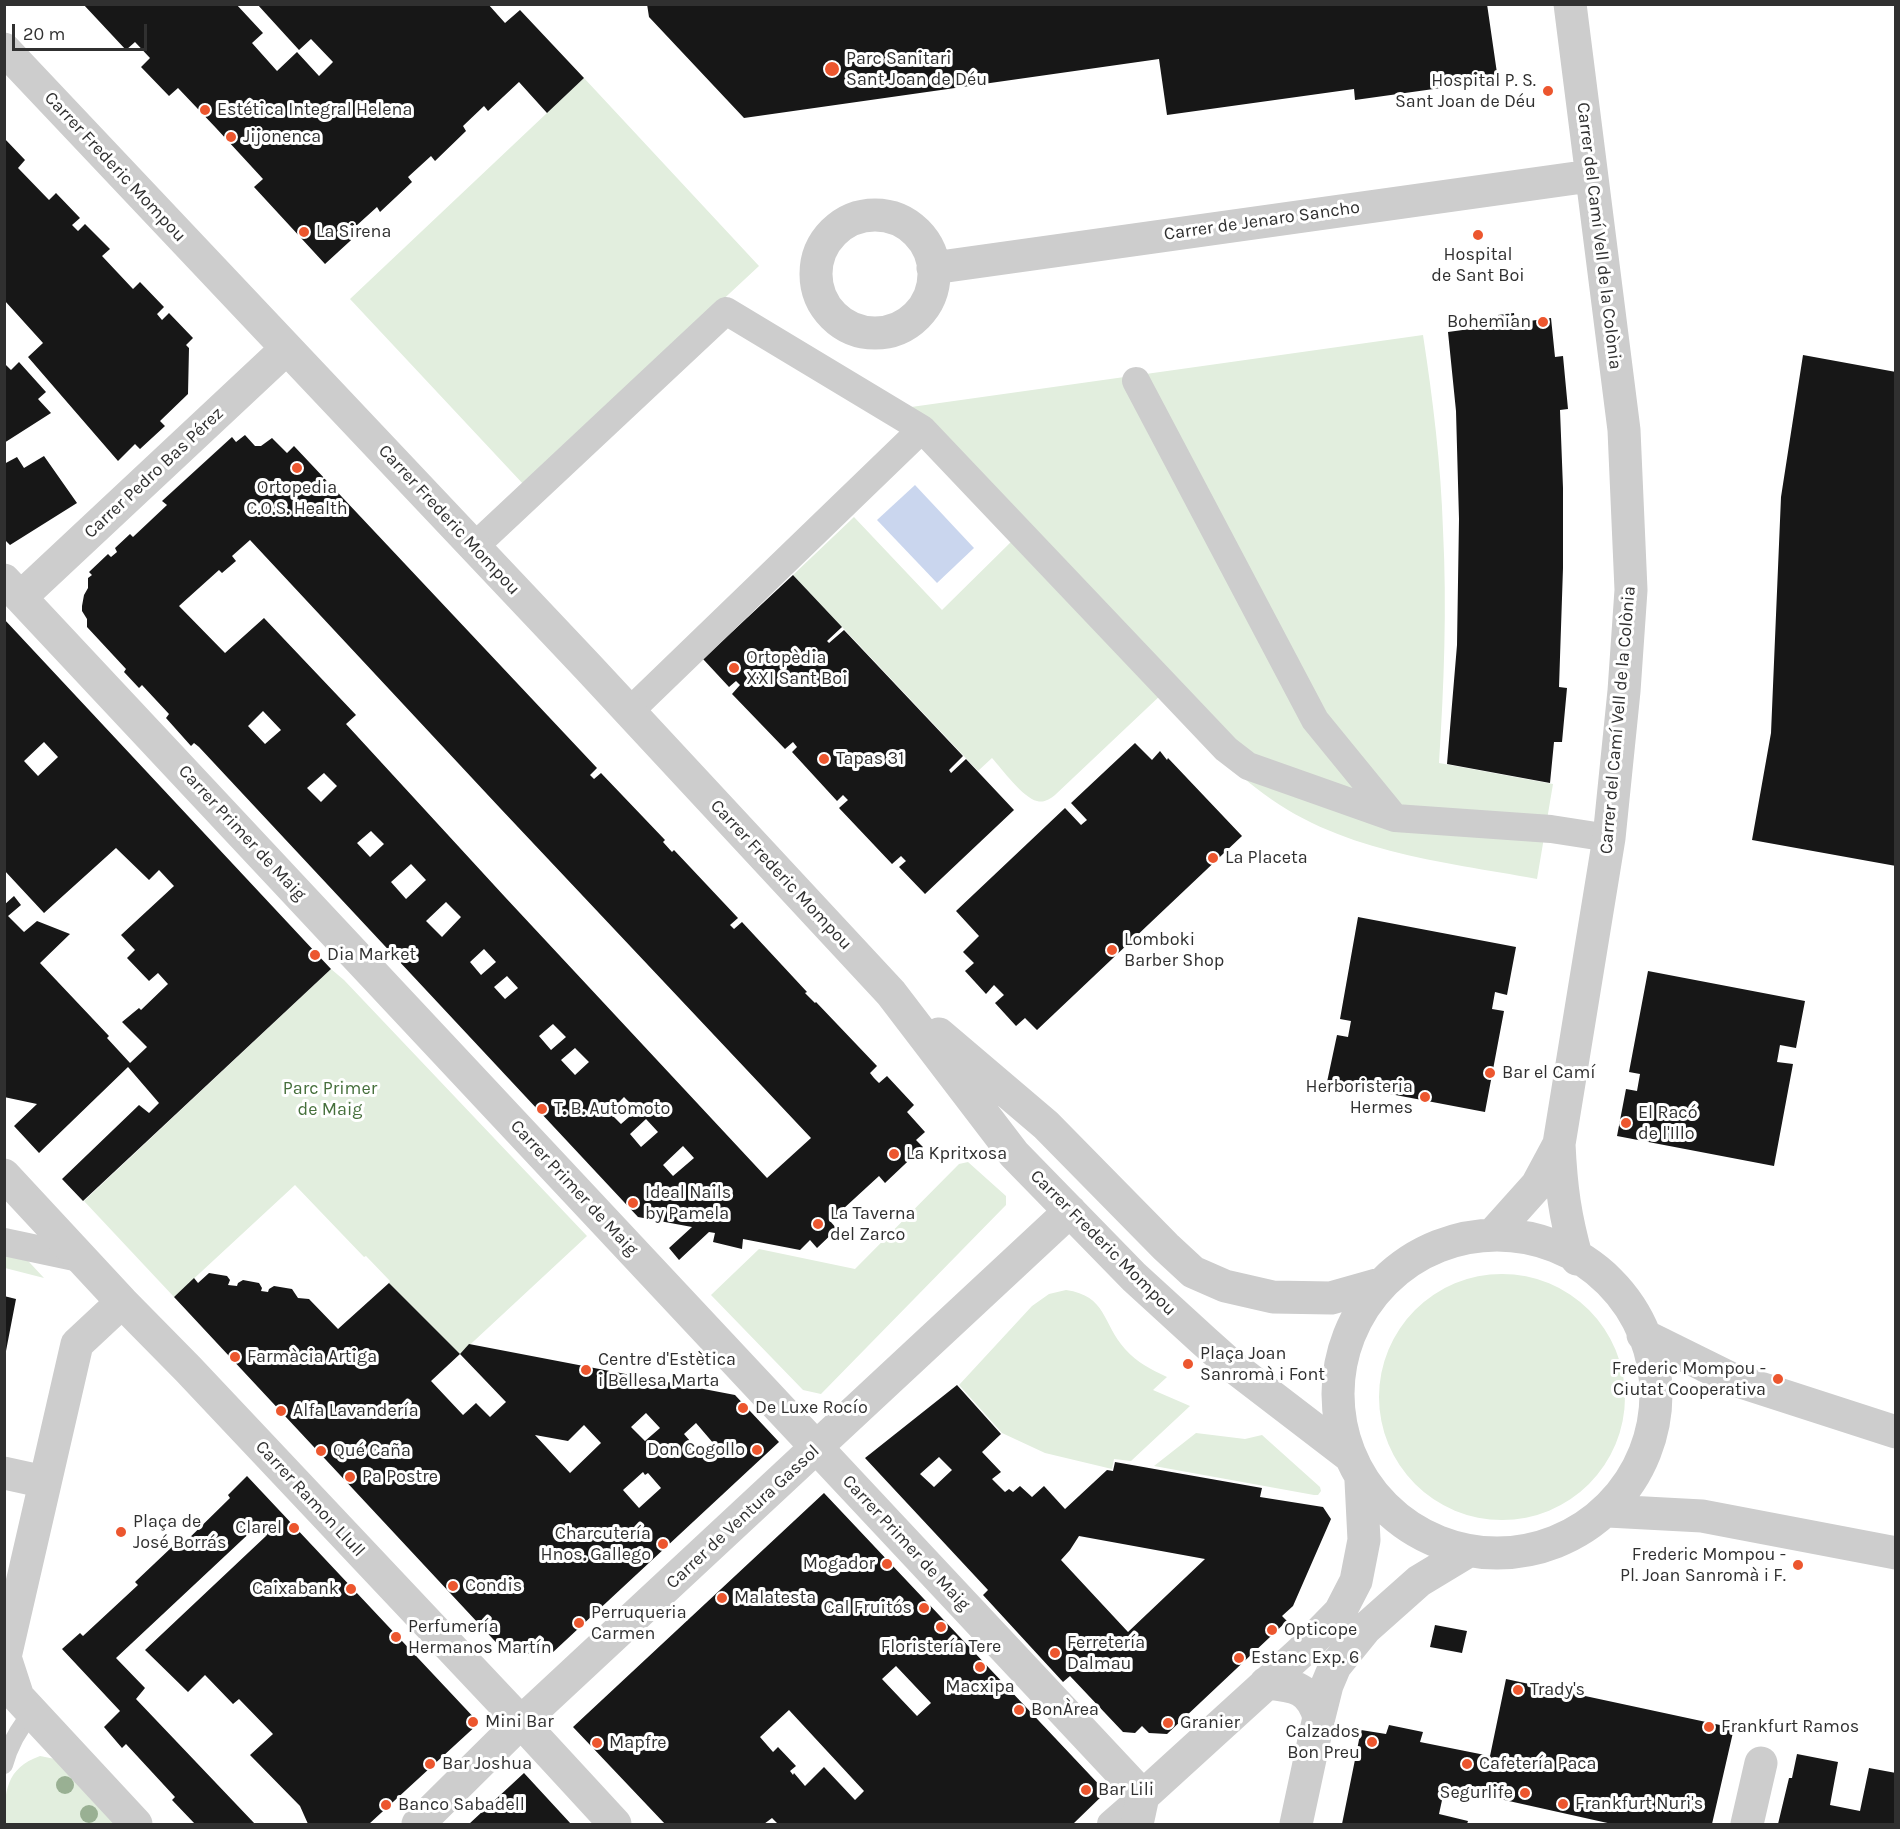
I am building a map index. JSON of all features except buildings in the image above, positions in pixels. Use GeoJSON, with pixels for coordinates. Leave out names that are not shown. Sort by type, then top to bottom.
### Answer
{"type":"FeatureCollection","features":[{"type":"Feature","properties":{"kind":"street","name":"Carrer del Camí Vell de la Colònia"},"geometry":{"type":"LineString","coordinates":[[1494,1233],[1537,1185],[1559,1144],[1609,838],[1624,691],[1631,590],[1624,430],[1569,4]]}},
{"type":"Feature","properties":{"kind":"street","name":"Carrer Frederic Mompou"},"geometry":{"type":"LineString","coordinates":[[4,49],[630,712],[891,993],[1014,1154],[1134,1277],[1231,1365],[1356,1469],[1374,1495],[1414,1528],[1438,1542],[1467,1552]]}},
{"type":"Feature","properties":{"kind":"street","name":"Carrer de Jenaro Sancho"},"geometry":{"type":"LineString","coordinates":[[933,268],[1590,176]]}},
{"type":"Feature","properties":{"kind":"street"},"geometry":{"type":"LineString","coordinates":[[474,546],[726,310],[922,429],[1226,749],[1248,766],[1395,818],[1551,829],[1609,838]]}},
{"type":"Feature","properties":{"kind":"street","name":"Carrer Pedro Bas Pérez"},"geometry":{"type":"LineString","coordinates":[[13,589],[286,349]]}},
{"type":"Feature","properties":{"kind":"street"},"geometry":{"type":"LineString","coordinates":[[1136,381],[1315,720],[1395,818]]}},
{"type":"Feature","properties":{"kind":"street"},"geometry":{"type":"LineString","coordinates":[[630,712],[922,429]]}},
{"type":"Feature","properties":{"kind":"street","name":"Carrer Primer de Maig"},"geometry":{"type":"LineString","coordinates":[[13,589],[817,1448],[1140,1810]]}},
{"type":"Feature","properties":{"kind":"street","name":"Carrer Frederic Mompou"},"geometry":{"type":"LineString","coordinates":[[891,993],[1046,1125],[1193,1272],[1225,1286],[1273,1297],[1331,1298],[1377,1285]]}},
{"type":"Feature","properties":{"kind":"street"},"geometry":{"type":"LineString","coordinates":[[1559,1144],[1567,1225],[1577,1259]]}},
{"type":"Feature","properties":{"kind":"street","name":"Carrer Ramon Llull"},"geometry":{"type":"LineString","coordinates":[[4,1175],[615,1824]]}},
{"type":"Feature","properties":{"kind":"street","name":"Carrer de Ventura Gassol"},"geometry":{"type":"LineString","coordinates":[[418,1824],[521,1722],[1070,1211]]}},
{"type":"Feature","properties":{"kind":"street"},"geometry":{"type":"LineString","coordinates":[[1111,1824],[1140,1810],[1266,1683],[1300,1653],[1340,1612],[1356,1581],[1364,1540],[1356,1469],[1336,1397],[1339,1358],[1360,1308],[1377,1285],[1405,1264],[1437,1246],[1464,1237],[1494,1233],[1544,1241],[1593,1268],[1615,1288],[1643,1335],[1656,1378],[1657,1419],[1645,1459],[1627,1490],[1608,1511],[1578,1532],[1545,1546],[1467,1552],[1419,1581],[1365,1629],[1335,1666],[1327,1685],[1296,1824]]}},
{"type":"Feature","properties":{"kind":"street"},"geometry":{"type":"LineString","coordinates":[[4,1242],[84,1260]]}},
{"type":"Feature","properties":{"kind":"street"},"geometry":{"type":"LineString","coordinates":[[122,1302],[77,1344],[5,1657],[8,1687],[136,1824]]}},
{"type":"Feature","properties":{"kind":"street"},"geometry":{"type":"LineString","coordinates":[[1643,1335],[1732,1379],[1896,1432]]}},
{"type":"Feature","properties":{"kind":"street"},"geometry":{"type":"LineString","coordinates":[[4,1473],[45,1482]]}},
{"type":"Feature","properties":{"kind":"street"},"geometry":{"type":"LineString","coordinates":[[1608,1511],[1702,1516],[1896,1553]]}},
{"type":"Feature","properties":{"kind":"street"},"geometry":{"type":"LineString","coordinates":[[1266,1683],[1297,1688],[1308,1695],[1315,1704],[1319,1717]]}},
{"type":"Feature","properties":{"kind":"street"},"geometry":{"type":"LineString","coordinates":[[1747,1824],[1761,1763]]}},
{"type":"Feature","properties":{"kind":"lane"},"geometry":{"type":"LineString","coordinates":[[4,1765],[21,1725],[32,1713]]}},
{"type":"Feature","properties":{"kind":"green space"},"geometry":{"type":"Polygon","coordinates":[[[584,78],[759,266],[524,485],[350,299],[584,78]]]}},
{"type":"Feature","properties":{"kind":"green space"},"geometry":{"type":"Polygon","coordinates":[[[1423,335],[1438,457],[1444,559],[1444,646],[1439,763],[1553,784],[1537,879],[1390,851],[1320,827],[1287,810],[1243,778],[1163,693],[1055,795],[1042,801],[1031,799],[1019,789],[992,758],[978,771],[793,575],[854,517],[942,610],[1016,537],[897,409],[1423,335]]]}},
{"type":"Feature","properties":{"kind":"green space","name":"Parc Primer de Maig"},"geometry":{"type":"Polygon","coordinates":[[[331,969],[587,1236],[460,1354],[295,1185],[174,1297],[84,1201],[331,969]]]}},
{"type":"Feature","properties":{"kind":"green space"},"geometry":{"type":"Polygon","coordinates":[[[968,1162],[1006,1196],[1006,1205],[821,1394],[803,1390],[711,1295],[759,1249],[855,1269],[959,1164],[968,1162]]]}},
{"type":"Feature","properties":{"kind":"green space"},"geometry":{"type":"Polygon","coordinates":[[[5,1247],[17,1249],[44,1278],[5,1268],[5,1247]]]}},
{"type":"Feature","properties":{"kind":"green space"},"geometry":{"type":"Polygon","coordinates":[[[1490,1274],[1514,1274],[1538,1279],[1560,1288],[1589,1310],[1611,1339],[1616,1350],[1623,1373],[1625,1397],[1623,1421],[1616,1444],[1611,1455],[1589,1484],[1560,1506],[1538,1515],[1514,1520],[1490,1520],[1466,1515],[1444,1506],[1424,1492],[1407,1475],[1393,1455],[1384,1433],[1379,1409],[1379,1385],[1384,1361],[1393,1339],[1407,1319],[1424,1302],[1444,1288],[1466,1279],[1490,1274]]]}},
{"type":"Feature","properties":{"kind":"green space"},"geometry":{"type":"Polygon","coordinates":[[[1066,1290],[1079,1293],[1097,1304],[1125,1349],[1144,1365],[1167,1377],[1153,1390],[1190,1406],[1131,1461],[1114,1459],[1112,1469],[1045,1453],[1002,1433],[959,1385],[1032,1306],[1049,1294],[1066,1290]]]}},
{"type":"Feature","properties":{"kind":"green space"},"geometry":{"type":"Polygon","coordinates":[[[1196,1433],[1245,1439],[1262,1435],[1320,1487],[1321,1491],[1318,1495],[1314,1495],[1154,1466],[1196,1433]]]}},
{"type":"Feature","properties":{"kind":"green space"},"geometry":{"type":"Polygon","coordinates":[[[40,1756],[55,1759],[117,1824],[5,1824],[5,1802],[9,1782],[20,1767],[40,1756]]]}},
{"type":"Feature","properties":{"kind":"water"},"geometry":{"type":"Polygon","coordinates":[[[915,485],[974,548],[937,583],[877,520],[915,485]]]}},
{"type":"Feature","properties":{"kind":"place","name":"Parc Sanitari Sant Joan de Déu"},"geometry":{"type":"Point","coordinates":[832,69]}},
{"type":"Feature","properties":{"kind":"place","name":"Hospital P. S. Sant Joan de Déu"},"geometry":{"type":"Point","coordinates":[1548,91]}},
{"type":"Feature","properties":{"kind":"place","name":"Estética Integral Helena"},"geometry":{"type":"Point","coordinates":[205,110]}},
{"type":"Feature","properties":{"kind":"place","name":"Jijonenca"},"geometry":{"type":"Point","coordinates":[231,137]}},
{"type":"Feature","properties":{"kind":"place","name":"La Sirena"},"geometry":{"type":"Point","coordinates":[304,232]}},
{"type":"Feature","properties":{"kind":"place","name":"Hospital de Sant Boi"},"geometry":{"type":"Point","coordinates":[1478,235]}},
{"type":"Feature","properties":{"kind":"place","name":"Bohemian"},"geometry":{"type":"Point","coordinates":[1543,322]}},
{"type":"Feature","properties":{"kind":"place","name":"Ortopedia C.O.S. Health"},"geometry":{"type":"Point","coordinates":[297,468]}},
{"type":"Feature","properties":{"kind":"place","name":"Ortopèdia XXI Sant Boi"},"geometry":{"type":"Point","coordinates":[734,668]}},
{"type":"Feature","properties":{"kind":"place","name":"Tapas 31"},"geometry":{"type":"Point","coordinates":[824,759]}},
{"type":"Feature","properties":{"kind":"place","name":"La Placeta"},"geometry":{"type":"Point","coordinates":[1213,858]}},
{"type":"Feature","properties":{"kind":"place","name":"Lomboki Barber Shop"},"geometry":{"type":"Point","coordinates":[1112,950]}},
{"type":"Feature","properties":{"kind":"place","name":"Dia Market"},"geometry":{"type":"Point","coordinates":[315,955]}},
{"type":"Feature","properties":{"kind":"place","name":"Bar el Camí"},"geometry":{"type":"Point","coordinates":[1490,1073]}},
{"type":"Feature","properties":{"kind":"place","name":"Herboristeria Hermes"},"geometry":{"type":"Point","coordinates":[1425,1097]}},
{"type":"Feature","properties":{"kind":"place","name":"T. B. Automoto"},"geometry":{"type":"Point","coordinates":[542,1109]}},
{"type":"Feature","properties":{"kind":"place","name":"El Racó de l'Illo"},"geometry":{"type":"Point","coordinates":[1626,1123]}},
{"type":"Feature","properties":{"kind":"place","name":"La Kpritxosa"},"geometry":{"type":"Point","coordinates":[894,1154]}},
{"type":"Feature","properties":{"kind":"place","name":"Ideal Nails by Pamela"},"geometry":{"type":"Point","coordinates":[633,1203]}},
{"type":"Feature","properties":{"kind":"place","name":"La Taverna del Zarco"},"geometry":{"type":"Point","coordinates":[818,1224]}},
{"type":"Feature","properties":{"kind":"place","name":"Farmàcia Artiga"},"geometry":{"type":"Point","coordinates":[235,1357]}},
{"type":"Feature","properties":{"kind":"place","name":"Plaça Joan Sanromà i Font"},"geometry":{"type":"Point","coordinates":[1188,1364]}},
{"type":"Feature","properties":{"kind":"place","name":"Centre d'Estètica i Bellesa Marta"},"geometry":{"type":"Point","coordinates":[586,1370]}},
{"type":"Feature","properties":{"kind":"place","name":"Frederic Mompou - Ciutat Cooperativa"},"geometry":{"type":"Point","coordinates":[1778,1379]}},
{"type":"Feature","properties":{"kind":"place","name":"De Luxe Rocío"},"geometry":{"type":"Point","coordinates":[743,1408]}},
{"type":"Feature","properties":{"kind":"place","name":"Alfa Lavandería"},"geometry":{"type":"Point","coordinates":[281,1411]}},
{"type":"Feature","properties":{"kind":"place","name":"Don Cogollo"},"geometry":{"type":"Point","coordinates":[757,1450]}},
{"type":"Feature","properties":{"kind":"place","name":"Qué Caña"},"geometry":{"type":"Point","coordinates":[321,1451]}},
{"type":"Feature","properties":{"kind":"place","name":"Pa Postre"},"geometry":{"type":"Point","coordinates":[350,1477]}},
{"type":"Feature","properties":{"kind":"place","name":"Clarel"},"geometry":{"type":"Point","coordinates":[294,1528]}},
{"type":"Feature","properties":{"kind":"place","name":"Plaça de José Borrás"},"geometry":{"type":"Point","coordinates":[121,1532]}},
{"type":"Feature","properties":{"kind":"place","name":"Charcutería Hnos. Gallego"},"geometry":{"type":"Point","coordinates":[663,1544]}},
{"type":"Feature","properties":{"kind":"place","name":"Mogador"},"geometry":{"type":"Point","coordinates":[887,1564]}},
{"type":"Feature","properties":{"kind":"place","name":"Frederic Mompou - Pl. Joan Sanromà i F."},"geometry":{"type":"Point","coordinates":[1798,1565]}},
{"type":"Feature","properties":{"kind":"place","name":"Condis"},"geometry":{"type":"Point","coordinates":[453,1586]}},
{"type":"Feature","properties":{"kind":"place","name":"Caixabank"},"geometry":{"type":"Point","coordinates":[351,1589]}},
{"type":"Feature","properties":{"kind":"place","name":"Malatesta"},"geometry":{"type":"Point","coordinates":[722,1598]}},
{"type":"Feature","properties":{"kind":"place","name":"Cal Fruitós"},"geometry":{"type":"Point","coordinates":[924,1608]}},
{"type":"Feature","properties":{"kind":"place","name":"Perruqueria Carmen"},"geometry":{"type":"Point","coordinates":[579,1623]}},
{"type":"Feature","properties":{"kind":"place","name":"Floristería Tere"},"geometry":{"type":"Point","coordinates":[941,1627]}},
{"type":"Feature","properties":{"kind":"place","name":"Opticope"},"geometry":{"type":"Point","coordinates":[1272,1630]}},
{"type":"Feature","properties":{"kind":"place","name":"Perfumería Hermanos Martín"},"geometry":{"type":"Point","coordinates":[396,1637]}},
{"type":"Feature","properties":{"kind":"place","name":"Ferretería Dalmau"},"geometry":{"type":"Point","coordinates":[1055,1653]}},
{"type":"Feature","properties":{"kind":"place","name":"Estanc Exp. 6"},"geometry":{"type":"Point","coordinates":[1239,1658]}},
{"type":"Feature","properties":{"kind":"place","name":"Macxipa"},"geometry":{"type":"Point","coordinates":[980,1667]}},
{"type":"Feature","properties":{"kind":"place","name":"Trady's"},"geometry":{"type":"Point","coordinates":[1518,1690]}},
{"type":"Feature","properties":{"kind":"place","name":"BonÀrea"},"geometry":{"type":"Point","coordinates":[1019,1710]}},
{"type":"Feature","properties":{"kind":"place","name":"Mini Bar"},"geometry":{"type":"Point","coordinates":[473,1722]}},
{"type":"Feature","properties":{"kind":"place","name":"Granier"},"geometry":{"type":"Point","coordinates":[1168,1723]}},
{"type":"Feature","properties":{"kind":"place","name":"Frankfurt Ramos"},"geometry":{"type":"Point","coordinates":[1709,1727]}},
{"type":"Feature","properties":{"kind":"place","name":"Calzados Bon Preu"},"geometry":{"type":"Point","coordinates":[1372,1742]}},
{"type":"Feature","properties":{"kind":"place","name":"Mapfre"},"geometry":{"type":"Point","coordinates":[597,1743]}},
{"type":"Feature","properties":{"kind":"place","name":"Bar Joshua"},"geometry":{"type":"Point","coordinates":[430,1764]}},
{"type":"Feature","properties":{"kind":"place","name":"Cafetería Paca"},"geometry":{"type":"Point","coordinates":[1467,1764]}},
{"type":"Feature","properties":{"kind":"place","name":"Bar Lili"},"geometry":{"type":"Point","coordinates":[1086,1790]}},
{"type":"Feature","properties":{"kind":"place","name":"Segurlife"},"geometry":{"type":"Point","coordinates":[1525,1793]}},
{"type":"Feature","properties":{"kind":"place","name":"Frankfurt Nuri's"},"geometry":{"type":"Point","coordinates":[1563,1804]}},
{"type":"Feature","properties":{"kind":"place","name":"Banco Sabadell"},"geometry":{"type":"Point","coordinates":[386,1805]}}]}
